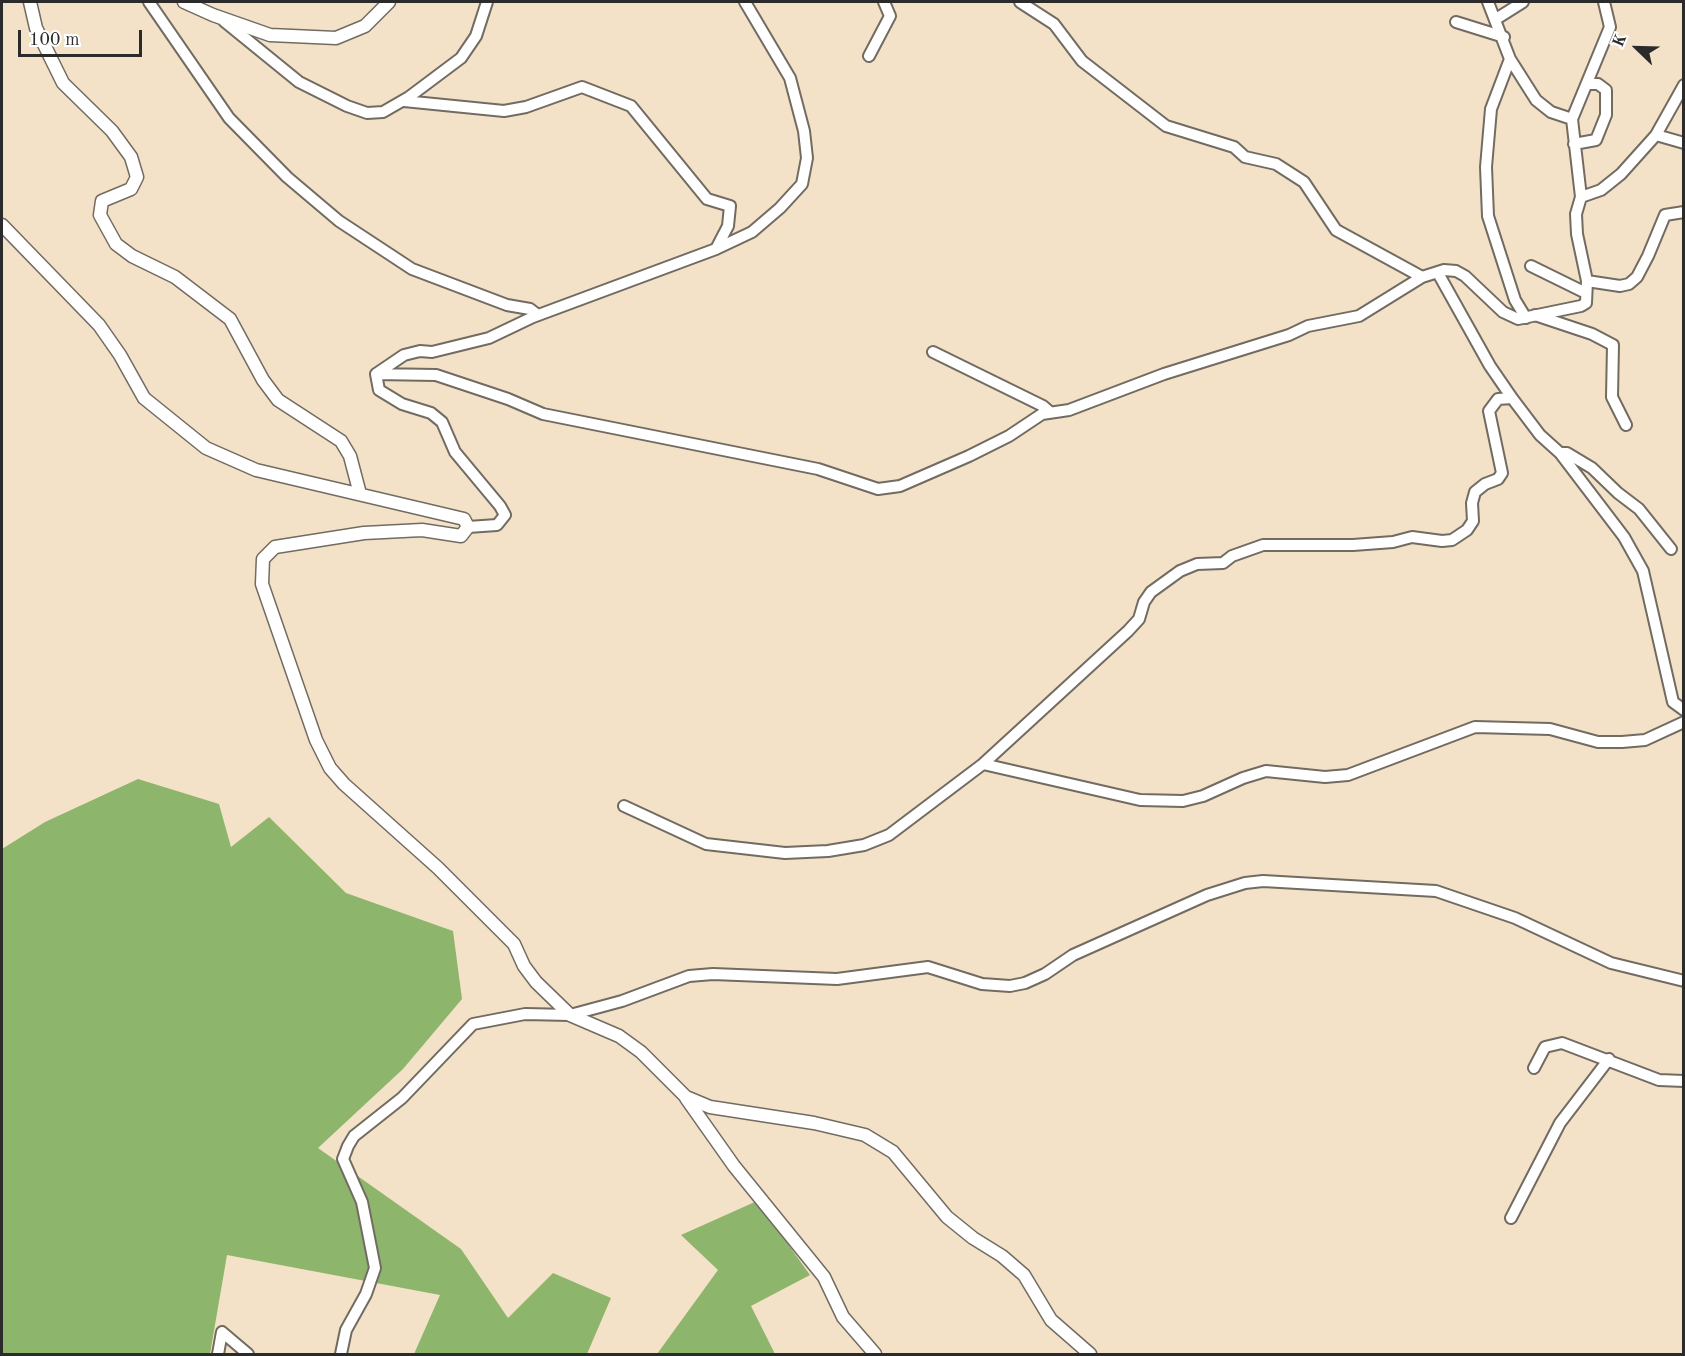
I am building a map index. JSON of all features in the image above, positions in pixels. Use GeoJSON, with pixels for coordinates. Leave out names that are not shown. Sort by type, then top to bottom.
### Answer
{"type":"FeatureCollection","features":[{"type":"Feature","properties":{"kind":"street"},"geometry":{"type":"LineString","coordinates":[[30,2],[36,28],[63,83],[112,131],[131,157],[137,177],[131,189],[102,201],[100,215],[116,244],[132,256],[175,277],[231,319],[263,380],[278,400],[341,441],[350,456],[360,494]]}},
{"type":"Feature","properties":{"kind":"street"},"geometry":{"type":"LineString","coordinates":[[149,2],[229,118],[287,177],[339,221],[412,269],[507,304],[530,309],[538,315]]}},
{"type":"Feature","properties":{"kind":"street"},"geometry":{"type":"LineString","coordinates":[[184,2],[270,35],[336,38],[365,26],[389,2]]}},
{"type":"Feature","properties":{"kind":"street"},"geometry":{"type":"LineString","coordinates":[[213,15],[237,31],[299,82],[347,106],[367,113],[383,112],[404,101],[461,58],[476,36],[487,2]]}},
{"type":"Feature","properties":{"kind":"street"},"geometry":{"type":"LineString","coordinates":[[376,374],[404,355],[420,351],[432,352],[489,338],[538,315],[716,249],[752,232],[780,208],[802,184],[807,158],[801,117],[790,78],[746,2]]}},
{"type":"Feature","properties":{"kind":"street"},"geometry":{"type":"LineString","coordinates":[[869,56],[890,16],[884,2]]}},
{"type":"Feature","properties":{"kind":"street"},"geometry":{"type":"LineString","coordinates":[[1020,2],[1054,24],[1082,61],[1167,126],[1234,147],[1245,156],[1276,164],[1304,182],[1336,230],[1422,277]]}},
{"type":"Feature","properties":{"kind":"street"},"geometry":{"type":"LineString","coordinates":[[1488,2],[1504,37],[1510,59],[1536,100],[1551,112],[1572,119]]}},
{"type":"Feature","properties":{"kind":"street"},"geometry":{"type":"LineString","coordinates":[[1496,19],[1523,2]]}},
{"type":"Feature","properties":{"kind":"street"},"geometry":{"type":"LineString","coordinates":[[376,374],[435,375],[508,399],[543,414],[818,469],[878,489],[900,486],[969,456],[1050,412],[1069,410],[1164,374],[1289,335],[1308,326],[1359,316],[1422,277],[1447,269],[1456,271],[1503,312],[1518,319],[1581,306],[1586,303],[1587,287],[1577,234],[1576,214],[1581,196],[1572,119],[1610,27],[1604,2]]}},
{"type":"Feature","properties":{"kind":"street"},"geometry":{"type":"LineString","coordinates":[[1456,22],[1504,37]]}},
{"type":"Feature","properties":{"kind":"street"},"geometry":{"type":"LineString","coordinates":[[1510,59],[1491,109],[1486,167],[1488,216],[1515,300],[1531,317],[1592,334],[1613,345],[1612,397],[1626,425]]}},
{"type":"Feature","properties":{"kind":"street"},"geometry":{"type":"LineString","coordinates":[[1574,144],[1596,140],[1606,115],[1606,90],[1598,84],[1587,84]]}},
{"type":"Feature","properties":{"kind":"street"},"geometry":{"type":"LineString","coordinates":[[1581,196],[1613,182],[1656,135],[1683,85]]}},
{"type":"Feature","properties":{"kind":"street"},"geometry":{"type":"LineString","coordinates":[[404,101],[504,111],[526,107],[582,87],[624,103],[639,113],[707,200],[730,206],[728,226],[716,249]]}},
{"type":"Feature","properties":{"kind":"street"},"geometry":{"type":"LineString","coordinates":[[1656,135],[1683,143]]}},
{"type":"Feature","properties":{"kind":"street"},"geometry":{"type":"LineString","coordinates":[[1531,266],[1587,287],[1629,284],[1637,277],[1648,256],[1665,215],[1683,212]]}},
{"type":"Feature","properties":{"kind":"street"},"geometry":{"type":"LineString","coordinates":[[2,225],[99,325],[120,355],[144,398],[196,441],[256,470],[464,519],[468,527]]}},
{"type":"Feature","properties":{"kind":"street"},"geometry":{"type":"LineString","coordinates":[[1438,273],[1490,366],[1512,398],[1540,435],[1560,453],[1624,537],[1643,572],[1673,702],[1683,710]]}},
{"type":"Feature","properties":{"kind":"street"},"geometry":{"type":"LineString","coordinates":[[933,352],[1050,412]]}},
{"type":"Feature","properties":{"kind":"street"},"geometry":{"type":"LineString","coordinates":[[376,374],[379,390],[402,404],[431,412],[442,422],[455,452],[505,515],[497,525],[468,527],[461,536],[422,530],[364,533],[275,547],[263,559],[262,584],[316,740],[330,768],[344,784],[438,868],[514,944],[524,966],[536,982],[570,1015],[619,1036],[641,1052],[686,1097],[734,1166],[824,1277],[843,1317],[874,1354]]}},
{"type":"Feature","properties":{"kind":"street"},"geometry":{"type":"LineString","coordinates":[[624,806],[706,844],[785,853],[828,851],[864,845],[889,835],[982,764],[1128,631],[1139,620],[1144,602],[1151,592],[1180,571],[1197,564],[1223,563],[1232,556],[1263,545],[1353,545],[1393,542],[1412,537],[1442,541],[1452,540],[1467,530],[1473,521],[1472,503],[1475,492],[1485,484],[1498,479],[1502,473],[1489,411],[1498,399],[1512,398]]}},
{"type":"Feature","properties":{"kind":"street"},"geometry":{"type":"LineString","coordinates":[[1560,453],[1568,453],[1592,468],[1639,509],[1671,549]]}},
{"type":"Feature","properties":{"kind":"street"},"geometry":{"type":"LineString","coordinates":[[982,764],[1140,800],[1183,801],[1203,796],[1243,778],[1266,771],[1325,777],[1348,775],[1475,727],[1550,729],[1598,742],[1622,742],[1646,740],[1683,722]]}},
{"type":"Feature","properties":{"kind":"street"},"geometry":{"type":"LineString","coordinates":[[340,1354],[346,1330],[366,1293],[375,1268],[362,1202],[343,1159],[354,1137],[402,1098],[474,1024],[525,1014],[570,1015],[622,1001],[689,976],[713,974],[837,979],[928,967],[982,984],[1002,986],[1025,983],[1045,974],[1073,955],[1207,895],[1245,883],[1263,881],[1436,891],[1515,918],[1611,963],[1683,981]]}},
{"type":"Feature","properties":{"kind":"street"},"geometry":{"type":"LineString","coordinates":[[1534,1068],[1545,1047],[1562,1043],[1609,1059],[1659,1080],[1683,1081]]}},
{"type":"Feature","properties":{"kind":"street"},"geometry":{"type":"LineString","coordinates":[[1511,1218],[1560,1123],[1609,1059]]}},
{"type":"Feature","properties":{"kind":"street"},"geometry":{"type":"LineString","coordinates":[[686,1097],[710,1107],[814,1123],[865,1135],[893,1152],[947,1217],[973,1238],[1002,1256],[1024,1275],[1052,1320],[1090,1354]]}},
{"type":"Feature","properties":{"kind":"street"},"geometry":{"type":"LineString","coordinates":[[218,1354],[222,1332],[248,1354]]}},
{"type":"Feature","properties":{"kind":"green space"},"geometry":{"type":"Polygon","coordinates":[[[138,779],[219,804],[231,847],[269,817],[346,893],[453,931],[462,999],[403,1069],[318,1148],[461,1249],[508,1318],[553,1273],[611,1298],[587,1354],[414,1354],[440,1295],[227,1255],[210,1354],[2,1354],[2,849],[45,822],[138,779]]]}},
{"type":"Feature","properties":{"kind":"green space"},"geometry":{"type":"Polygon","coordinates":[[[757,1201],[810,1275],[751,1306],[775,1354],[657,1354],[718,1270],[681,1235],[757,1201]]]}}]}
